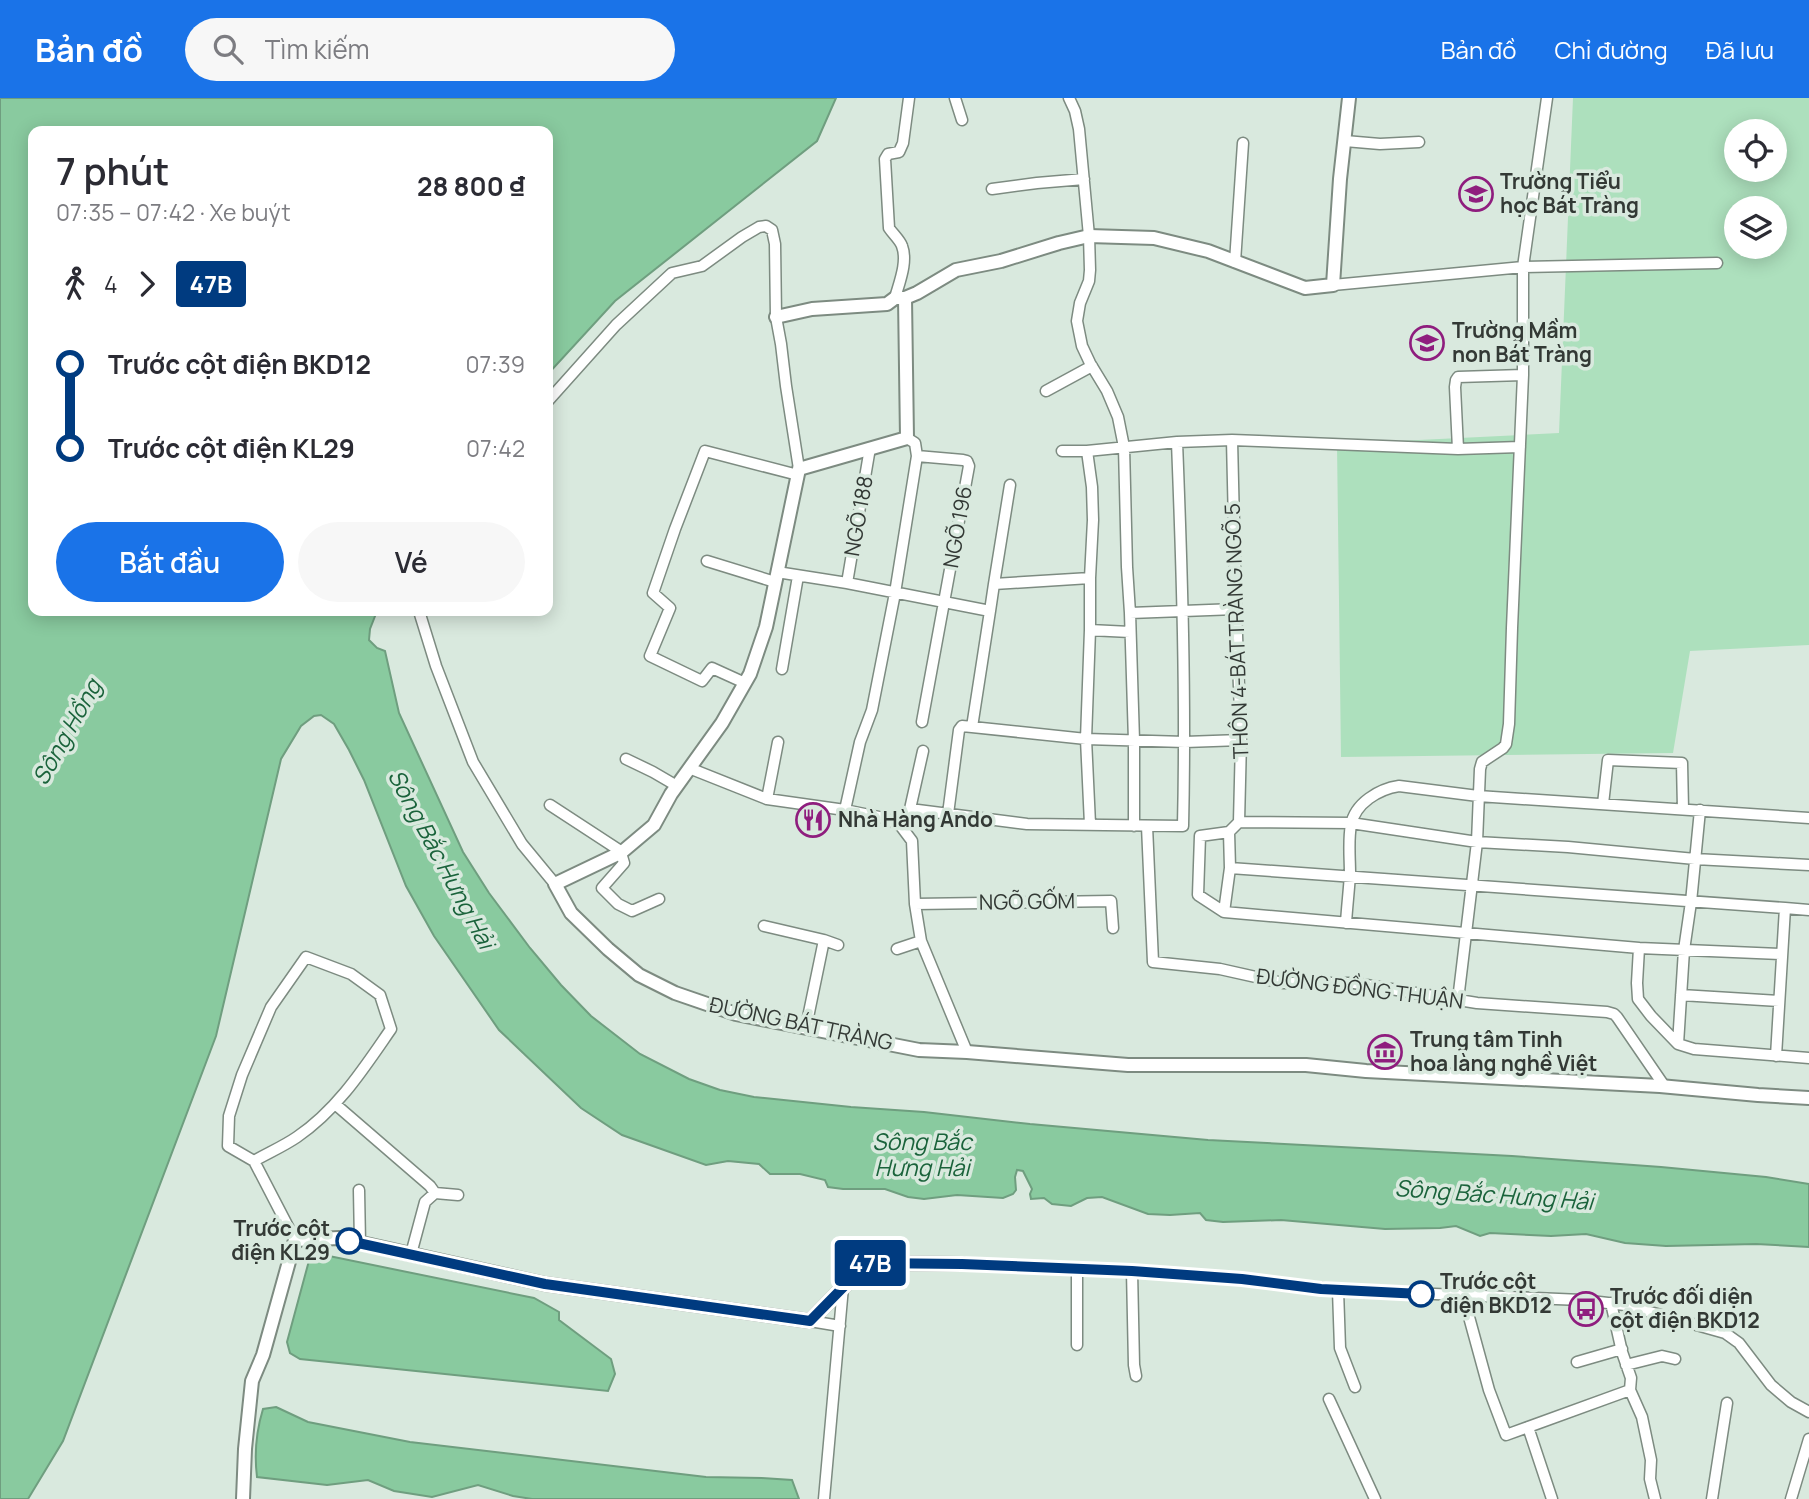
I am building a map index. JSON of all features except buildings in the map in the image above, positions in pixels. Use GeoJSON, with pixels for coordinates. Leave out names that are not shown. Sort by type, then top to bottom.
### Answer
{"type":"FeatureCollection","features":[{"type":"Feature","properties":{"kind":"street"},"geometry":{"type":"LineString","coordinates":[[907,438],[900,298],[904,252],[901,243],[889,228],[885,159],[888,154],[899,152],[903,142],[909,98]]}},
{"type":"Feature","properties":{"kind":"street"},"geometry":{"type":"LineString","coordinates":[[955,98],[962,120]]}},
{"type":"Feature","properties":{"kind":"street"},"geometry":{"type":"LineString","coordinates":[[1069,98],[1079,129],[1089,236],[1089,281],[1080,303],[1077,321],[1082,346],[1118,417],[1124,447],[1134,741],[1134,826]]}},
{"type":"Feature","properties":{"kind":"street"},"geometry":{"type":"LineString","coordinates":[[1333,285],[1349,98]]}},
{"type":"Feature","properties":{"kind":"street"},"geometry":{"type":"LineString","coordinates":[[1458,1000],[1477,842],[1479,769],[1482,762],[1506,744],[1509,724],[1523,375],[1523,267],[1547,98]]}},
{"type":"Feature","properties":{"kind":"street"},"geometry":{"type":"LineString","coordinates":[[1345,141],[1380,144],[1419,142]]}},
{"type":"Feature","properties":{"kind":"street"},"geometry":{"type":"LineString","coordinates":[[1235,262],[1243,144]]}},
{"type":"Feature","properties":{"kind":"street"},"geometry":{"type":"LineString","coordinates":[[992,189],[1084,179]]}},
{"type":"Feature","properties":{"kind":"street"},"geometry":{"type":"LineString","coordinates":[[421,616],[436,666],[473,762],[522,845],[555,884],[621,852],[654,825],[689,768],[722,723],[750,674],[766,628],[798,472],[776,317],[775,244],[772,230],[766,226],[759,227],[702,266],[672,272],[616,325],[553,395]]}},
{"type":"Feature","properties":{"kind":"street"},"geometry":{"type":"LineString","coordinates":[[776,317],[812,309],[887,304],[956,270],[1001,261],[1089,236],[1154,238],[1208,251],[1305,288],[1523,267],[1717,262]]}},
{"type":"Feature","properties":{"kind":"street"},"geometry":{"type":"LineString","coordinates":[[1046,391],[1092,366]]}},
{"type":"Feature","properties":{"kind":"street"},"geometry":{"type":"LineString","coordinates":[[1458,449],[1455,380],[1458,377],[1523,375]]}},
{"type":"Feature","properties":{"kind":"street"},"geometry":{"type":"LineString","coordinates":[[745,683],[712,668],[702,681],[650,656],[670,608],[653,593],[705,451],[798,472],[907,438],[915,443],[917,456],[895,593],[872,709],[860,742],[845,810]]}},
{"type":"Feature","properties":{"kind":"street"},"geometry":{"type":"LineString","coordinates":[[1062,451],[1087,452],[1177,442],[1232,440],[1458,449],[1520,447]]}},
{"type":"Feature","properties":{"kind":"street","name":"THÔN 4-BÁT TRÀNG NGÕ 5"},"geometry":{"type":"LineString","coordinates":[[1232,440],[1241,740],[1239,822]]}},
{"type":"Feature","properties":{"kind":"street"},"geometry":{"type":"LineString","coordinates":[[1177,442],[1183,611],[1183,826]]}},
{"type":"Feature","properties":{"kind":"street","name":"NGÕ 188"},"geometry":{"type":"LineString","coordinates":[[847,583],[870,448]]}},
{"type":"Feature","properties":{"kind":"street"},"geometry":{"type":"LineString","coordinates":[[1087,452],[1093,520],[1086,739],[1090,824]]}},
{"type":"Feature","properties":{"kind":"street","name":"NGÕ 196"},"geometry":{"type":"LineString","coordinates":[[917,456],[963,460],[969,463],[945,603]]}},
{"type":"Feature","properties":{"kind":"street"},"geometry":{"type":"LineString","coordinates":[[972,727],[1010,485]]}},
{"type":"Feature","properties":{"kind":"street"},"geometry":{"type":"LineString","coordinates":[[707,561],[776,577],[798,576],[847,583],[990,611]]}},
{"type":"Feature","properties":{"kind":"street"},"geometry":{"type":"LineString","coordinates":[[782,669],[798,576]]}},
{"type":"Feature","properties":{"kind":"street"},"geometry":{"type":"LineString","coordinates":[[994,584],[1090,578]]}},
{"type":"Feature","properties":{"kind":"street"},"geometry":{"type":"LineString","coordinates":[[922,722],[945,603]]}},
{"type":"Feature","properties":{"kind":"street"},"geometry":{"type":"LineString","coordinates":[[1130,613],[1236,609]]}},
{"type":"Feature","properties":{"kind":"street"},"geometry":{"type":"LineString","coordinates":[[1090,630],[1130,632]]}},
{"type":"Feature","properties":{"kind":"street"},"geometry":{"type":"LineString","coordinates":[[947,814],[959,730],[962,726],[1086,739],[1185,742],[1241,740]]}},
{"type":"Feature","properties":{"kind":"street"},"geometry":{"type":"LineString","coordinates":[[767,799],[778,742]]}},
{"type":"Feature","properties":{"kind":"street"},"geometry":{"type":"LineString","coordinates":[[900,825],[910,809],[923,751]]}},
{"type":"Feature","properties":{"kind":"street"},"geometry":{"type":"LineString","coordinates":[[626,759],[677,786]]}},
{"type":"Feature","properties":{"kind":"street"},"geometry":{"type":"LineString","coordinates":[[1603,804],[1608,761],[1682,763],[1683,809]]}},
{"type":"Feature","properties":{"kind":"street"},"geometry":{"type":"LineString","coordinates":[[689,768],[767,799],[845,810],[884,818],[900,825],[912,841],[915,904],[921,942],[967,1052]]}},
{"type":"Feature","properties":{"kind":"street"},"geometry":{"type":"LineString","coordinates":[[1346,923],[1351,823],[1363,804],[1388,788],[1399,786],[1478,796],[1809,818]]}},
{"type":"Feature","properties":{"kind":"street"},"geometry":{"type":"LineString","coordinates":[[550,805],[621,852],[624,863],[602,887],[618,904],[632,911],[659,899]]}},
{"type":"Feature","properties":{"kind":"street"},"geometry":{"type":"LineString","coordinates":[[910,809],[1027,824],[1183,826],[1200,836],[1229,832],[1239,822],[1351,823],[1477,842],[1809,865]]}},
{"type":"Feature","properties":{"kind":"street"},"geometry":{"type":"LineString","coordinates":[[1678,1044],[1684,950],[1700,810]]}},
{"type":"Feature","properties":{"kind":"street","name":"ĐƯỜNG ĐỒNG THUẬN"},"geometry":{"type":"LineString","coordinates":[[1147,826],[1153,962],[1220,969],[1283,984],[1354,984],[1477,1003],[1607,1012],[1614,1014],[1665,1087]]}},
{"type":"Feature","properties":{"kind":"street"},"geometry":{"type":"LineString","coordinates":[[1224,912],[1230,868],[1229,832]]}},
{"type":"Feature","properties":{"kind":"street"},"geometry":{"type":"LineString","coordinates":[[1200,836],[1198,895],[1224,912],[1639,948],[1782,954]]}},
{"type":"Feature","properties":{"kind":"street"},"geometry":{"type":"LineString","coordinates":[[1230,868],[1809,910]]}},
{"type":"Feature","properties":{"kind":"street","name":"ĐƯỜNG BÁT TRÀNG"},"geometry":{"type":"LineString","coordinates":[[555,884],[572,913],[608,949],[639,975],[675,993],[736,1014],[919,1050],[1128,1065],[1306,1065],[1809,1098]]}},
{"type":"Feature","properties":{"kind":"street","name":"NGÕ GỐM"},"geometry":{"type":"LineString","coordinates":[[915,904],[1111,901],[1113,928]]}},
{"type":"Feature","properties":{"kind":"street"},"geometry":{"type":"LineString","coordinates":[[1776,1056],[1785,908]]}},
{"type":"Feature","properties":{"kind":"street"},"geometry":{"type":"LineString","coordinates":[[764,926],[838,945]]}},
{"type":"Feature","properties":{"kind":"street"},"geometry":{"type":"LineString","coordinates":[[806,1027],[824,940]]}},
{"type":"Feature","properties":{"kind":"street"},"geometry":{"type":"LineString","coordinates":[[897,949],[921,942]]}},
{"type":"Feature","properties":{"kind":"street"},"geometry":{"type":"LineString","coordinates":[[1639,948],[1638,999],[1678,1044],[1694,1049],[1809,1058]]}},
{"type":"Feature","properties":{"kind":"street"},"geometry":{"type":"LineString","coordinates":[[243,1499],[252,1381],[295,1240],[254,1161],[228,1146],[229,1116],[242,1075],[271,1007],[306,957],[351,974],[380,995],[391,1029],[356,1080],[335,1104],[298,1136],[254,1161]]}},
{"type":"Feature","properties":{"kind":"street"},"geometry":{"type":"LineString","coordinates":[[1682,995],[1779,1001]]}},
{"type":"Feature","properties":{"kind":"street"},"geometry":{"type":"LineString","coordinates":[[335,1104],[435,1193]]}},
{"type":"Feature","properties":{"kind":"street"},"geometry":{"type":"LineString","coordinates":[[359,1190],[360,1243]]}},
{"type":"Feature","properties":{"kind":"street"},"geometry":{"type":"LineString","coordinates":[[411,1254],[425,1202],[435,1193],[458,1195]]}},
{"type":"Feature","properties":{"kind":"street"},"geometry":{"type":"LineString","coordinates":[[295,1240],[339,1238],[545,1284],[840,1326]]}},
{"type":"Feature","properties":{"kind":"street"},"geometry":{"type":"LineString","coordinates":[[810,1321],[867,1263],[1132,1271],[1242,1279],[1338,1290],[1569,1299],[1611,1303],[1725,1333],[1739,1343],[1771,1385],[1791,1402],[1809,1412]]}},
{"type":"Feature","properties":{"kind":"street"},"geometry":{"type":"LineString","coordinates":[[1077,1269],[1077,1345]]}},
{"type":"Feature","properties":{"kind":"street"},"geometry":{"type":"LineString","coordinates":[[1132,1271],[1136,1376]]}},
{"type":"Feature","properties":{"kind":"street"},"geometry":{"type":"LineString","coordinates":[[824,1499],[843,1287]]}},
{"type":"Feature","properties":{"kind":"street"},"geometry":{"type":"LineString","coordinates":[[1338,1290],[1340,1348],[1355,1387]]}},
{"type":"Feature","properties":{"kind":"street"},"geometry":{"type":"LineString","coordinates":[[1463,1295],[1489,1390],[1506,1435],[1630,1390]]}},
{"type":"Feature","properties":{"kind":"street"},"geometry":{"type":"LineString","coordinates":[[1611,1303],[1631,1378],[1630,1390],[1642,1418],[1651,1460],[1650,1479],[1655,1499]]}},
{"type":"Feature","properties":{"kind":"street"},"geometry":{"type":"LineString","coordinates":[[1577,1362],[1622,1349]]}},
{"type":"Feature","properties":{"kind":"street"},"geometry":{"type":"LineString","coordinates":[[1626,1365],[1662,1356],[1675,1359]]}},
{"type":"Feature","properties":{"kind":"street"},"geometry":{"type":"LineString","coordinates":[[1329,1399],[1375,1499]]}},
{"type":"Feature","properties":{"kind":"street"},"geometry":{"type":"LineString","coordinates":[[1712,1499],[1727,1403]]}},
{"type":"Feature","properties":{"kind":"street"},"geometry":{"type":"LineString","coordinates":[[1528,1427],[1552,1499]]}},
{"type":"Feature","properties":{"kind":"street"},"geometry":{"type":"LineString","coordinates":[[1791,1499],[1809,1439]]}},
{"type":"Feature","properties":{"kind":"shaded area"},"geometry":{"type":"Polygon","coordinates":[[[1573,98],[1809,98],[1809,645],[1690,651],[1673,753],[1341,757],[1337,444],[1559,433],[1573,98]]]}},
{"type":"Feature","properties":{"kind":"water"},"geometry":{"type":"Polygon","coordinates":[[[0,98],[836,98],[817,141],[615,301],[553,369],[553,126],[28,126],[28,616],[375,616],[369,640],[385,651],[399,713],[463,852],[489,893],[561,985],[591,1016],[640,1054],[689,1079],[720,1090],[754,1097],[1208,1140],[1512,1156],[1661,1167],[1809,1184],[1809,1247],[1756,1244],[1666,1246],[1625,1243],[1586,1234],[1551,1236],[1490,1233],[1480,1236],[1456,1226],[1385,1229],[1281,1220],[1223,1222],[1206,1220],[1200,1213],[1148,1214],[1102,1197],[1087,1198],[1071,1206],[1052,1204],[1044,1198],[1031,1199],[1032,1189],[1023,1171],[1017,1170],[1016,1190],[1003,1198],[957,1195],[924,1199],[885,1189],[828,1187],[825,1180],[800,1174],[770,1174],[759,1164],[728,1161],[706,1165],[622,1135],[581,1108],[499,1030],[434,936],[406,886],[364,780],[334,724],[321,715],[314,716],[301,726],[281,759],[216,1036],[63,1441],[28,1499],[0,1499],[0,98]]]}},
{"type":"Feature","properties":{"kind":"water"},"geometry":{"type":"Polygon","coordinates":[[[317,1255],[534,1298],[559,1312],[559,1320],[611,1359],[615,1374],[608,1391],[300,1359],[290,1353],[287,1342],[310,1257],[317,1255]]]}},
{"type":"Feature","properties":{"kind":"water"},"geometry":{"type":"Polygon","coordinates":[[[276,1407],[308,1422],[410,1442],[706,1477],[792,1480],[799,1499],[532,1499],[478,1485],[432,1497],[394,1491],[368,1480],[327,1485],[257,1477],[257,1434],[263,1409],[276,1407]]]}},
{"type":"Feature","properties":{"kind":"bus line","name":"47B"},"geometry":{"type":"LineString","coordinates":[[349,1241],[545,1284],[810,1321],[867,1263],[1132,1271],[1242,1279],[1321,1289],[1421,1294]]}},
{"type":"Feature","properties":{"kind":"place","name":"Trường Tiểu học Bát Tràng"},"geometry":{"type":"Point","coordinates":[1476,194]}},
{"type":"Feature","properties":{"kind":"place","name":"Trường Mầm non Bát Tràng"},"geometry":{"type":"Point","coordinates":[1427,343]}},
{"type":"Feature","properties":{"kind":"place","name":"Nhà Hàng Ando"},"geometry":{"type":"Point","coordinates":[813,820]}},
{"type":"Feature","properties":{"kind":"place","name":"Trung tâm Tinh hoa làng nghề Việt"},"geometry":{"type":"Point","coordinates":[1385,1052]}},
{"type":"Feature","properties":{"kind":"place","name":"Trước cột điện KL29"},"geometry":{"type":"Point","coordinates":[349,1241]}},
{"type":"Feature","properties":{"kind":"place","name":"Trước cột điện BKD12"},"geometry":{"type":"Point","coordinates":[1421,1294]}},
{"type":"Feature","properties":{"kind":"place","name":"Trước đối diện cột điện BKD12"},"geometry":{"type":"Point","coordinates":[1586,1309]}},
{"type":"Feature","properties":{"kind":"water label","name":"Sông Hồng"},"geometry":{"type":"Point","coordinates":[67,732]}},
{"type":"Feature","properties":{"kind":"water label","name":"Sông Bắc Hưng Hải"},"geometry":{"type":"Point","coordinates":[441,859]}},
{"type":"Feature","properties":{"kind":"water label","name":"Sông Bắc Hưng Hải"},"geometry":{"type":"Point","coordinates":[922,1155]}},
{"type":"Feature","properties":{"kind":"water label","name":"Sông Bắc Hưng Hải"},"geometry":{"type":"Point","coordinates":[1494,1195]}}]}
